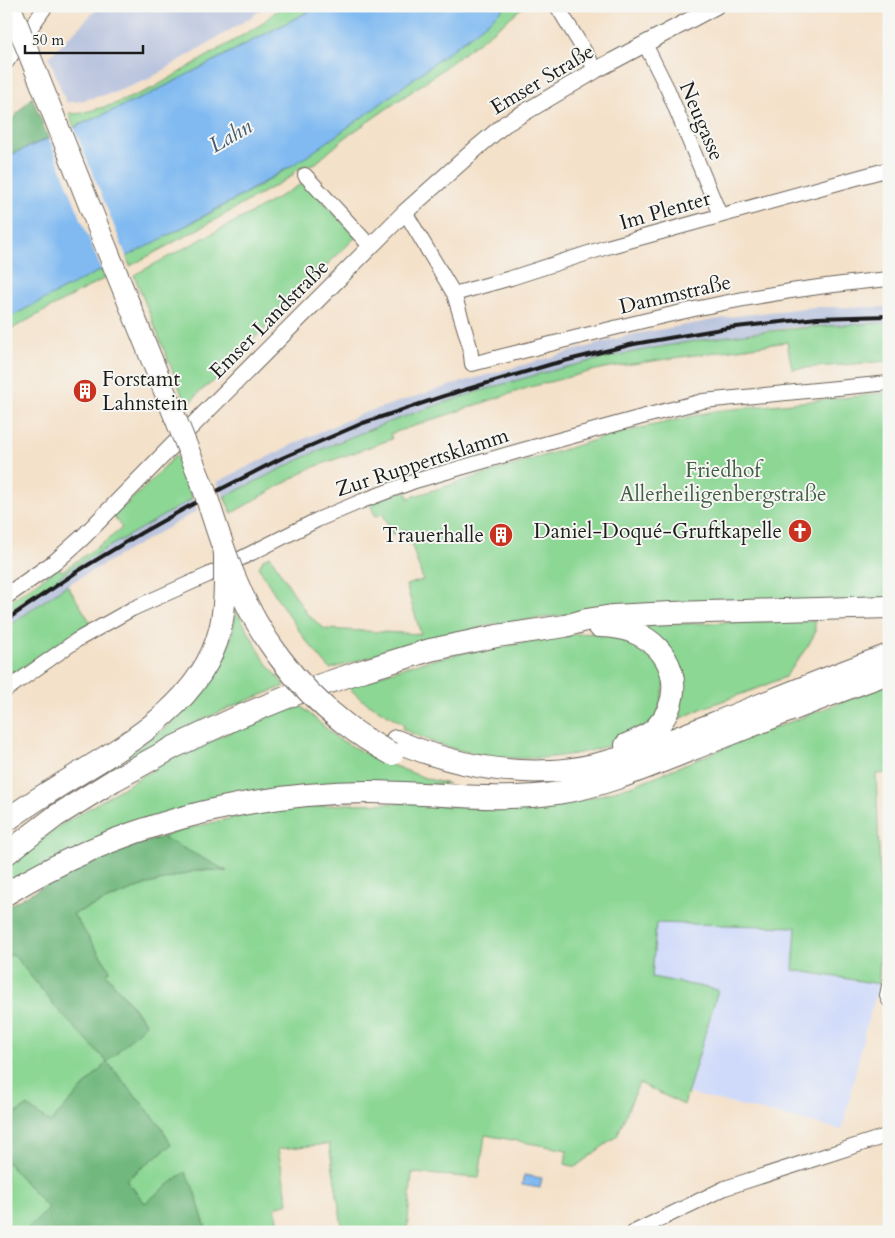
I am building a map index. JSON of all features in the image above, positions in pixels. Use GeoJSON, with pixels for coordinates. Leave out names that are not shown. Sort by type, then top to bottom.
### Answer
{"type":"FeatureCollection","features":[{"type":"Feature","properties":{"kind":"highway"},"geometry":{"type":"LineString","coordinates":[[204,486],[225,554],[238,585],[257,623],[271,645],[302,686],[344,724],[368,740],[394,748],[461,764],[517,772],[553,771],[580,767],[635,753],[670,741],[889,655]]}},
{"type":"Feature","properties":{"kind":"highway"},"geometry":{"type":"LineString","coordinates":[[204,486],[271,618],[296,656],[313,677],[336,699],[372,726],[394,748],[416,764],[440,772],[474,779],[516,784],[547,785],[577,783],[637,771]]}},
{"type":"Feature","properties":{"kind":"highway"},"geometry":{"type":"LineString","coordinates":[[6,821],[40,796],[152,726],[185,695],[200,675],[212,654],[220,629],[224,605],[225,554]]}},
{"type":"Feature","properties":{"kind":"highway"},"geometry":{"type":"LineString","coordinates":[[6,854],[56,816],[114,780],[174,747],[236,718],[300,692],[430,650],[612,616],[889,607]]}},
{"type":"Feature","properties":{"kind":"highway"},"geometry":{"type":"LineString","coordinates":[[517,772],[601,754],[639,740],[655,729],[665,716],[672,701],[674,685],[671,670],[653,644],[639,634],[608,626],[565,626]]}},
{"type":"Feature","properties":{"kind":"highway"},"geometry":{"type":"LineString","coordinates":[[6,894],[43,873],[114,840],[184,817],[255,802],[291,797],[366,792],[485,798],[535,796],[584,788],[637,771],[889,672]]}},
{"type":"Feature","properties":{"kind":"main road"},"geometry":{"type":"LineString","coordinates":[[10,6],[204,486]]}},
{"type":"Feature","properties":{"kind":"street"},"geometry":{"type":"LineString","coordinates":[[6,63],[46,6]]}},
{"type":"Feature","properties":{"kind":"street"},"geometry":{"type":"LineString","coordinates":[[557,6],[596,70]]}},
{"type":"Feature","properties":{"kind":"street","name":"Emser Straße"},"geometry":{"type":"LineString","coordinates":[[405,212],[505,124],[596,70],[716,6]]}},
{"type":"Feature","properties":{"kind":"street","name":"Neugasse"},"geometry":{"type":"LineString","coordinates":[[645,44],[668,90],[720,215]]}},
{"type":"Feature","properties":{"kind":"street","name":"Im Plenter"},"geometry":{"type":"LineString","coordinates":[[454,294],[607,247],[889,169]]}},
{"type":"Feature","properties":{"kind":"street"},"geometry":{"type":"LineString","coordinates":[[305,175],[371,246]]}},
{"type":"Feature","properties":{"kind":"street"},"geometry":{"type":"LineString","coordinates":[[405,212],[454,294]]}},
{"type":"Feature","properties":{"kind":"street","name":"Emser Landstraße"},"geometry":{"type":"LineString","coordinates":[[6,596],[55,562],[84,538],[175,443],[405,212]]}},
{"type":"Feature","properties":{"kind":"street","name":"Dammstraße"},"geometry":{"type":"LineString","coordinates":[[454,294],[470,347],[472,364],[724,303],[792,291],[889,279]]}},
{"type":"Feature","properties":{"kind":"street","name":"Zur Ruppertsklamm"},"geometry":{"type":"LineString","coordinates":[[6,690],[77,640],[132,609],[208,575],[317,520],[415,482],[547,443],[703,401],[889,383]]}},
{"type":"Feature","properties":{"kind":"street"},"geometry":{"type":"LineString","coordinates":[[889,985],[887,996],[889,1000]]}},
{"type":"Feature","properties":{"kind":"street"},"geometry":{"type":"LineString","coordinates":[[634,1232],[725,1188],[889,1135]]}},
{"type":"Feature","properties":{"kind":"shaded area"},"geometry":{"type":"Polygon","coordinates":[[[100,6],[265,6],[253,16],[149,79],[113,93],[75,102],[66,102],[49,57],[100,6]]]}},
{"type":"Feature","properties":{"kind":"shaded area"},"geometry":{"type":"Polygon","coordinates":[[[813,307],[889,307],[889,323],[793,327],[659,347],[577,365],[485,389],[385,424],[342,441],[224,497],[217,482],[306,438],[361,414],[458,383],[630,335],[736,316],[813,307]]]}},
{"type":"Feature","properties":{"kind":"shaded area"},"geometry":{"type":"Polygon","coordinates":[[[192,499],[197,511],[67,585],[6,628],[6,614],[35,593],[72,568],[192,499]]]}},
{"type":"Feature","properties":{"kind":"shaded area"},"geometry":{"type":"Polygon","coordinates":[[[655,923],[796,927],[794,970],[879,984],[865,1031],[842,1130],[687,1093],[717,990],[652,977],[655,923]]]}},
{"type":"Feature","properties":{"kind":"green space"},"geometry":{"type":"Polygon","coordinates":[[[282,6],[319,6],[148,95],[74,127],[69,113],[77,114],[112,105],[153,88],[260,25],[282,6]]]}},
{"type":"Feature","properties":{"kind":"green space"},"geometry":{"type":"Polygon","coordinates":[[[506,6],[524,6],[431,78],[346,137],[316,163],[304,166],[294,172],[292,176],[130,266],[126,256],[217,209],[305,157],[441,58],[506,6]]]}},
{"type":"Feature","properties":{"kind":"green space"},"geometry":{"type":"Polygon","coordinates":[[[32,97],[48,138],[6,157],[6,126],[32,97]]]}},
{"type":"Feature","properties":{"kind":"green space"},"geometry":{"type":"Polygon","coordinates":[[[305,182],[356,237],[283,307],[284,312],[238,352],[235,365],[198,393],[187,407],[134,275],[305,182]]]}},
{"type":"Feature","properties":{"kind":"green space"},"geometry":{"type":"Polygon","coordinates":[[[101,269],[105,278],[6,332],[6,319],[101,269]]]}},
{"type":"Feature","properties":{"kind":"green space"},"geometry":{"type":"Polygon","coordinates":[[[889,323],[889,361],[792,369],[787,342],[604,368],[530,387],[390,434],[392,439],[311,468],[232,513],[224,497],[344,440],[476,392],[543,373],[680,343],[749,333],[889,323]]]}},
{"type":"Feature","properties":{"kind":"green space","name":"Friedhof Allerheiligenbergstraße"},"geometry":{"type":"Polygon","coordinates":[[[889,392],[889,600],[579,613],[491,625],[424,641],[330,669],[304,638],[259,568],[263,559],[270,556],[307,614],[325,629],[421,634],[406,585],[423,580],[407,530],[392,534],[383,514],[375,516],[370,503],[406,490],[408,498],[611,435],[715,411],[889,392]]]}},
{"type":"Feature","properties":{"kind":"green space"},"geometry":{"type":"Polygon","coordinates":[[[176,455],[192,499],[72,568],[6,614],[6,604],[59,567],[61,571],[65,569],[122,528],[113,516],[176,455]]]}},
{"type":"Feature","properties":{"kind":"green space"},"geometry":{"type":"Polygon","coordinates":[[[67,585],[91,623],[6,680],[6,628],[67,585]]]}},
{"type":"Feature","properties":{"kind":"green space"},"geometry":{"type":"Polygon","coordinates":[[[236,610],[265,661],[285,686],[197,722],[131,759],[125,759],[136,748],[185,711],[205,688],[214,675],[227,648],[233,630],[236,610]]]}},
{"type":"Feature","properties":{"kind":"green space"},"geometry":{"type":"Polygon","coordinates":[[[815,621],[815,633],[808,646],[785,677],[703,708],[669,724],[680,705],[642,625],[815,621]]]}},
{"type":"Feature","properties":{"kind":"green space"},"geometry":{"type":"Polygon","coordinates":[[[613,632],[635,638],[667,674],[657,718],[616,744],[569,755],[544,758],[496,757],[448,747],[403,729],[404,724],[362,700],[347,686],[414,664],[463,653],[575,634],[613,632]]]}},
{"type":"Feature","properties":{"kind":"green space"},"geometry":{"type":"Polygon","coordinates":[[[889,684],[889,773],[876,774],[881,899],[879,984],[793,970],[796,927],[656,923],[652,977],[718,990],[684,1105],[639,1083],[617,1136],[575,1167],[565,1164],[567,1150],[485,1135],[479,1178],[412,1173],[407,1232],[343,1232],[329,1144],[278,1149],[288,1203],[275,1207],[281,1232],[207,1232],[193,1187],[145,1203],[126,1180],[171,1145],[161,1126],[107,1062],[50,1123],[27,1106],[6,1120],[6,958],[12,953],[59,1011],[146,1023],[106,974],[110,970],[73,914],[142,886],[198,870],[226,871],[162,837],[182,830],[240,816],[272,810],[307,807],[346,804],[413,803],[496,810],[560,805],[634,785],[751,737],[889,684]]]}},
{"type":"Feature","properties":{"kind":"green space"},"geometry":{"type":"Polygon","coordinates":[[[298,702],[337,738],[388,766],[389,764],[428,779],[449,784],[296,790],[6,886],[6,866],[61,825],[174,757],[298,702]]]}},
{"type":"Feature","properties":{"kind":"green space"},"geometry":{"type":"Polygon","coordinates":[[[162,837],[227,871],[198,870],[142,886],[73,914],[110,970],[106,974],[146,1024],[107,1062],[59,1011],[13,954],[6,958],[6,907],[77,868],[110,854],[162,837]]]}},
{"type":"Feature","properties":{"kind":"green space"},"geometry":{"type":"Polygon","coordinates":[[[107,1062],[161,1126],[171,1145],[126,1180],[145,1203],[185,1172],[193,1187],[207,1232],[24,1232],[49,1209],[6,1161],[6,1120],[27,1106],[50,1123],[107,1062]]]}},
{"type":"Feature","properties":{"kind":"green space"},"geometry":{"type":"Polygon","coordinates":[[[6,1161],[50,1209],[24,1232],[6,1232],[6,1161]]]}},
{"type":"Feature","properties":{"kind":"water","name":"Lahn"},"geometry":{"type":"Polygon","coordinates":[[[319,6],[506,6],[483,26],[375,108],[306,157],[237,198],[163,238],[6,319],[6,157],[148,95],[319,6]]]}},
{"type":"Feature","properties":{"kind":"water"},"geometry":{"type":"Polygon","coordinates":[[[524,1175],[542,1178],[540,1188],[522,1185],[524,1175]]]}},
{"type":"Feature","properties":{"kind":"pier"},"geometry":{"type":"Polygon","coordinates":[[[73,125],[127,258],[102,271],[48,136],[73,125]]]}},
{"type":"Feature","properties":{"kind":"railway"},"geometry":{"type":"LineString","coordinates":[[6,620],[78,571],[211,494],[282,458],[363,423],[444,396],[552,364],[634,344],[727,328],[817,318],[889,316]]}},
{"type":"Feature","properties":{"kind":"place","name":"Forstamt Lahnstein"},"geometry":{"type":"Point","coordinates":[85,391]}},
{"type":"Feature","properties":{"kind":"place","name":"Daniel-Doqué-Gruftkapelle"},"geometry":{"type":"Point","coordinates":[800,531]}},
{"type":"Feature","properties":{"kind":"place","name":"Trauerhalle"},"geometry":{"type":"Point","coordinates":[501,535]}}]}
